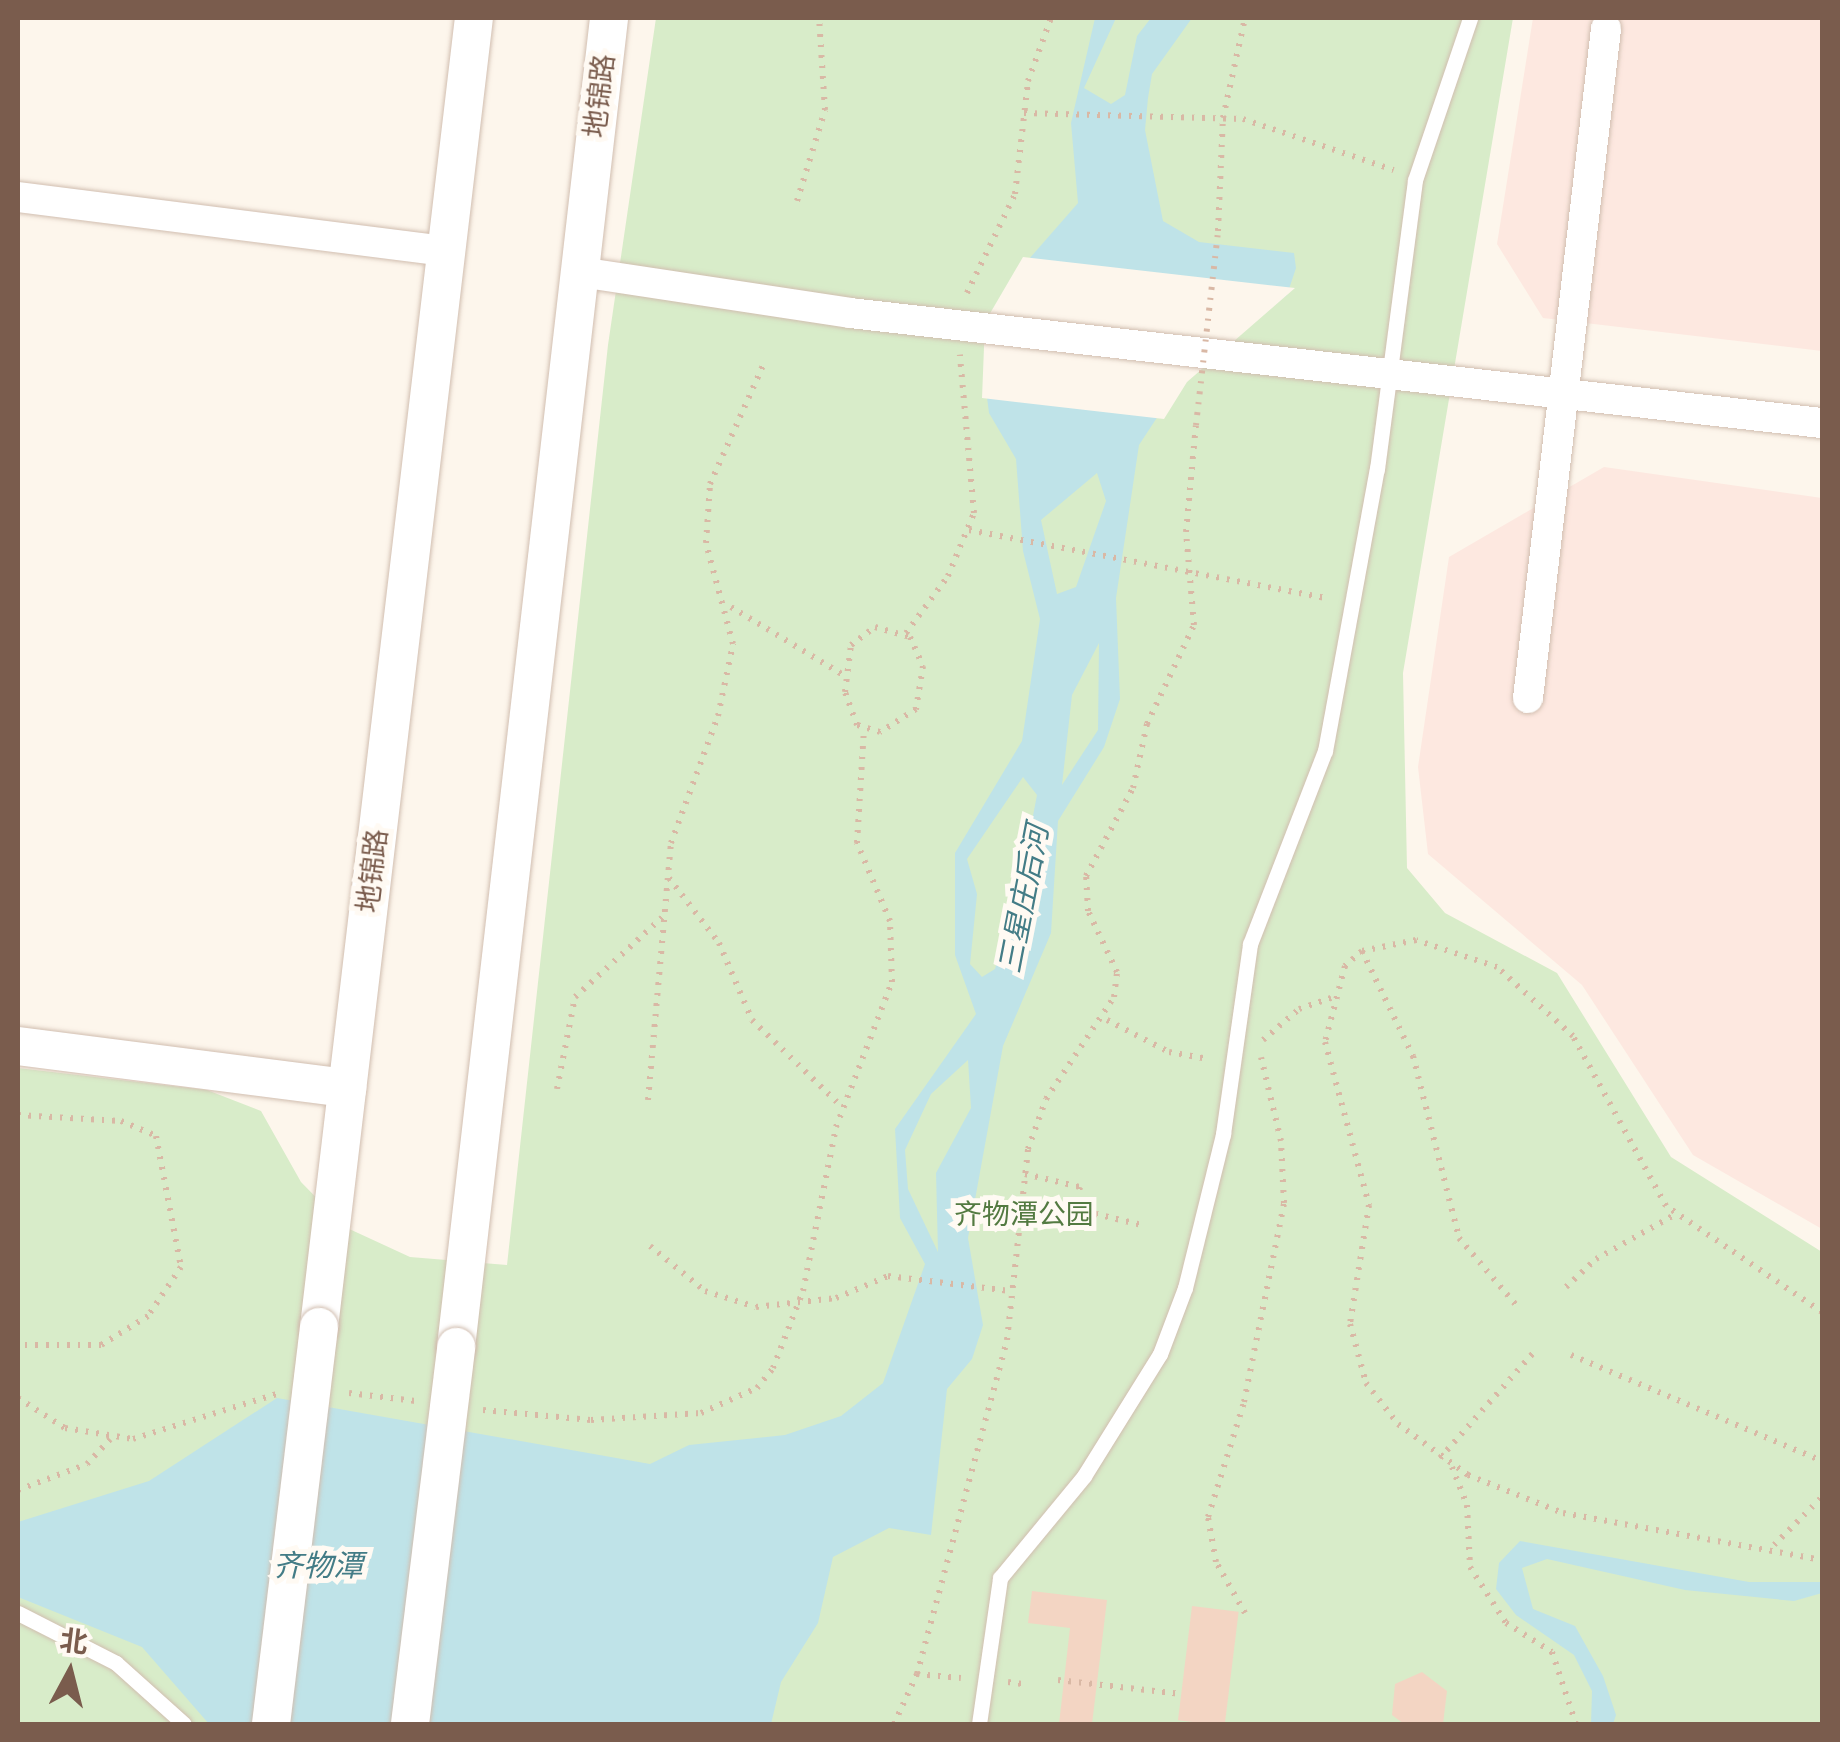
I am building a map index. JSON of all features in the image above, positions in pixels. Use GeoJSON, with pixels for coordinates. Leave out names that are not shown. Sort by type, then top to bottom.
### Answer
{"type":"FeatureCollection","features":[{"type":"Feature","properties":{"kind":"street","name":"地锦路"},"geometry":{"type":"LineString","coordinates":[[271,1724],[474,18]]}},
{"type":"Feature","properties":{"kind":"street","name":"地锦路"},"geometry":{"type":"LineString","coordinates":[[410,1724],[609,18]]}},
{"type":"Feature","properties":{"kind":"street"},"geometry":{"type":"LineString","coordinates":[[1528,698],[1606,29]]}},
{"type":"Feature","properties":{"kind":"street"},"geometry":{"type":"LineString","coordinates":[[18,197],[447,251]]}},
{"type":"Feature","properties":{"kind":"street"},"geometry":{"type":"LineString","coordinates":[[580,272],[1390,374],[1822,423]]}},
{"type":"Feature","properties":{"kind":"street"},"geometry":{"type":"LineString","coordinates":[[18,1046],[348,1088]]}},
{"type":"Feature","properties":{"kind":"lane"},"geometry":{"type":"LineString","coordinates":[[979,1724],[1000,1578],[1084,1476],[1160,1354],[1205,1216],[1261,910],[1325,751],[1390,374],[1415,180],[1470,18]]}},
{"type":"Feature","properties":{"kind":"lane"},"geometry":{"type":"LineString","coordinates":[[18,1613],[106,1656],[184,1724]]}},
{"type":"Feature","properties":{"kind":"path"},"geometry":{"type":"LineString","coordinates":[[797,201],[825,110],[819,18]]}},
{"type":"Feature","properties":{"kind":"path"},"geometry":{"type":"LineString","coordinates":[[894,1724],[914,1686],[928,1605],[996,1384],[1025,1174],[1046,1099],[1108,1020],[1117,972],[1088,911],[1086,876],[1133,788],[1147,724],[1194,626],[1193,574],[1186,532],[1218,231],[1222,118],[1245,18]]}},
{"type":"Feature","properties":{"kind":"path"},"geometry":{"type":"LineString","coordinates":[[1024,113],[1162,113],[1222,118],[1326,143],[1415,180]]}},
{"type":"Feature","properties":{"kind":"path"},"geometry":{"type":"LineString","coordinates":[[648,1100],[668,912],[668,878],[680,812],[729,673],[730,606],[706,542],[710,484],[764,363]]}},
{"type":"Feature","properties":{"kind":"path"},"geometry":{"type":"LineString","coordinates":[[969,530],[1131,567],[1326,598]]}},
{"type":"Feature","properties":{"kind":"path"},"geometry":{"type":"LineString","coordinates":[[730,606],[846,676]]}},
{"type":"Feature","properties":{"kind":"path"},"geometry":{"type":"LineString","coordinates":[[468,1408],[628,1420],[732,1403],[773,1368],[798,1305],[842,1107],[884,1016],[894,962],[890,921],[857,843],[864,729],[848,710],[846,676],[851,645],[870,628],[896,628],[919,650],[913,714],[894,730],[864,729]]}},
{"type":"Feature","properties":{"kind":"path"},"geometry":{"type":"LineString","coordinates":[[668,878],[719,942],[752,1020],[842,1107]]}},
{"type":"Feature","properties":{"kind":"path"},"geometry":{"type":"LineString","coordinates":[[557,1088],[575,997],[668,912]]}},
{"type":"Feature","properties":{"kind":"path"},"geometry":{"type":"LineString","coordinates":[[1822,1312],[1676,1214],[1648,1183],[1574,1036],[1520,984],[1485,958],[1442,945],[1416,940],[1362,951],[1331,998],[1332,1091],[1369,1205],[1352,1298],[1354,1346],[1366,1383],[1452,1466],[1602,1524],[1774,1545],[1822,1560]]}},
{"type":"Feature","properties":{"kind":"path"},"geometry":{"type":"LineString","coordinates":[[1362,951],[1418,1070],[1459,1238],[1516,1305]]}},
{"type":"Feature","properties":{"kind":"path"},"geometry":{"type":"LineString","coordinates":[[1254,1046],[1299,1009],[1331,998]]}},
{"type":"Feature","properties":{"kind":"path"},"geometry":{"type":"LineString","coordinates":[[1108,1020],[1169,1052],[1232,1063]]}},
{"type":"Feature","properties":{"kind":"path"},"geometry":{"type":"LineString","coordinates":[[1236,1032],[1254,1046],[1282,1140],[1284,1203],[1244,1402],[1208,1516],[1216,1562],[1245,1613]]}},
{"type":"Feature","properties":{"kind":"path"},"geometry":{"type":"LineString","coordinates":[[18,1116],[121,1121],[156,1136],[181,1266],[148,1316],[101,1346],[18,1344]]}},
{"type":"Feature","properties":{"kind":"path"},"geometry":{"type":"LineString","coordinates":[[1025,1174],[1080,1187],[1075,1209],[1146,1226]]}},
{"type":"Feature","properties":{"kind":"path"},"geometry":{"type":"LineString","coordinates":[[1566,1287],[1596,1259],[1676,1214]]}},
{"type":"Feature","properties":{"kind":"path"},"geometry":{"type":"LineString","coordinates":[[650,1246],[720,1298],[798,1305],[905,1276],[1010,1291]]}},
{"type":"Feature","properties":{"kind":"path"},"geometry":{"type":"LineString","coordinates":[[1440,1458],[1534,1352]]}},
{"type":"Feature","properties":{"kind":"path"},"geometry":{"type":"LineString","coordinates":[[1570,1355],[1822,1461]]}},
{"type":"Feature","properties":{"kind":"path"},"geometry":{"type":"LineString","coordinates":[[332,1391],[429,1403]]}},
{"type":"Feature","properties":{"kind":"path"},"geometry":{"type":"LineString","coordinates":[[18,1398],[65,1428],[110,1438],[176,1432],[288,1392]]}},
{"type":"Feature","properties":{"kind":"path"},"geometry":{"type":"LineString","coordinates":[[18,1490],[87,1464],[110,1438]]}},
{"type":"Feature","properties":{"kind":"path"},"geometry":{"type":"LineString","coordinates":[[1452,1466],[1467,1505],[1470,1567],[1506,1623],[1552,1652],[1574,1721]]}},
{"type":"Feature","properties":{"kind":"path"},"geometry":{"type":"LineString","coordinates":[[1774,1545],[1822,1497]]}},
{"type":"Feature","properties":{"kind":"path"},"geometry":{"type":"LineString","coordinates":[[1058,1680],[1181,1694]]}},
{"type":"Feature","properties":{"kind":"shaded area"},"geometry":{"type":"Polygon","coordinates":[[[1533,18],[1822,18],[1822,351],[1543,318],[1497,244],[1533,18]]]}},
{"type":"Feature","properties":{"kind":"shaded area"},"geometry":{"type":"Polygon","coordinates":[[[1604,467],[1822,498],[1822,1229],[1693,1155],[1582,985],[1428,854],[1418,767],[1449,557],[1604,467]]]}},
{"type":"Feature","properties":{"kind":"green space","name":"齐物潭公园"},"geometry":{"type":"Polygon","coordinates":[[[656,18],[1513,18],[1403,673],[1407,868],[1445,913],[1557,973],[1671,1157],[1822,1252],[1822,1724],[18,1724],[18,1068],[207,1090],[261,1111],[301,1182],[345,1227],[410,1257],[507,1265],[608,345],[656,18]]]}},
{"type":"Feature","properties":{"kind":"water","name":"齐物潭"},"geometry":{"type":"Polygon","coordinates":[[[1095,18],[1116,18],[1084,88],[1111,104],[1125,95],[1137,36],[1151,18],[1192,18],[1152,74],[1148,98],[1145,130],[1163,221],[1199,242],[1294,253],[1296,268],[1287,295],[1183,378],[1139,445],[1116,598],[1120,699],[1104,747],[1058,821],[1051,933],[1003,1046],[968,1238],[983,1325],[972,1359],[947,1389],[931,1535],[889,1528],[833,1557],[818,1623],[781,1682],[771,1724],[209,1724],[142,1647],[18,1597],[18,1522],[149,1481],[277,1398],[650,1464],[689,1445],[785,1435],[841,1416],[883,1383],[925,1264],[900,1218],[895,1129],[976,1014],[955,955],[955,853],[1022,741],[1040,619],[1023,551],[1016,459],[989,413],[984,374],[1008,283],[1078,203],[1071,123],[1095,18]],[[1097,473],[1041,520],[1057,594],[1076,587],[1106,501],[1097,473]],[[1099,643],[1072,695],[1062,785],[1098,730],[1099,643]],[[1023,777],[967,859],[977,894],[970,964],[982,977],[995,969],[1021,878],[1037,795],[1023,777]],[[968,1060],[931,1094],[905,1150],[908,1189],[938,1252],[936,1173],[971,1108],[968,1060]]]}},
{"type":"Feature","properties":{"kind":"water"},"geometry":{"type":"Polygon","coordinates":[[[1520,1541],[1749,1582],[1822,1582],[1822,1593],[1794,1601],[1685,1590],[1547,1559],[1522,1568],[1533,1609],[1575,1626],[1603,1676],[1616,1715],[1613,1724],[1591,1724],[1592,1691],[1574,1655],[1516,1615],[1496,1589],[1499,1563],[1520,1541]]]}},
{"type":"Feature","properties":{"kind":"pier"},"geometry":{"type":"Polygon","coordinates":[[[1023,257],[1295,288],[1187,382],[1164,419],[982,398],[985,322],[1023,257]]]}},
{"type":"Feature","properties":{"kind":"building"},"geometry":{"type":"Polygon","coordinates":[[[1032,1591],[1107,1600],[1092,1724],[1059,1724],[1070,1628],[1028,1623],[1032,1591]]]}},
{"type":"Feature","properties":{"kind":"building"},"geometry":{"type":"Polygon","coordinates":[[[1192,1606],[1239,1612],[1225,1724],[1178,1720],[1192,1606]]]}},
{"type":"Feature","properties":{"kind":"building"},"geometry":{"type":"Polygon","coordinates":[[[1422,1672],[1447,1691],[1443,1724],[1404,1724],[1392,1715],[1395,1684],[1422,1672]]]}},
{"type":"Feature","properties":{"kind":"water label","name":"三星庄后河"},"geometry":{"type":"Point","coordinates":[1024,899]}}]}
